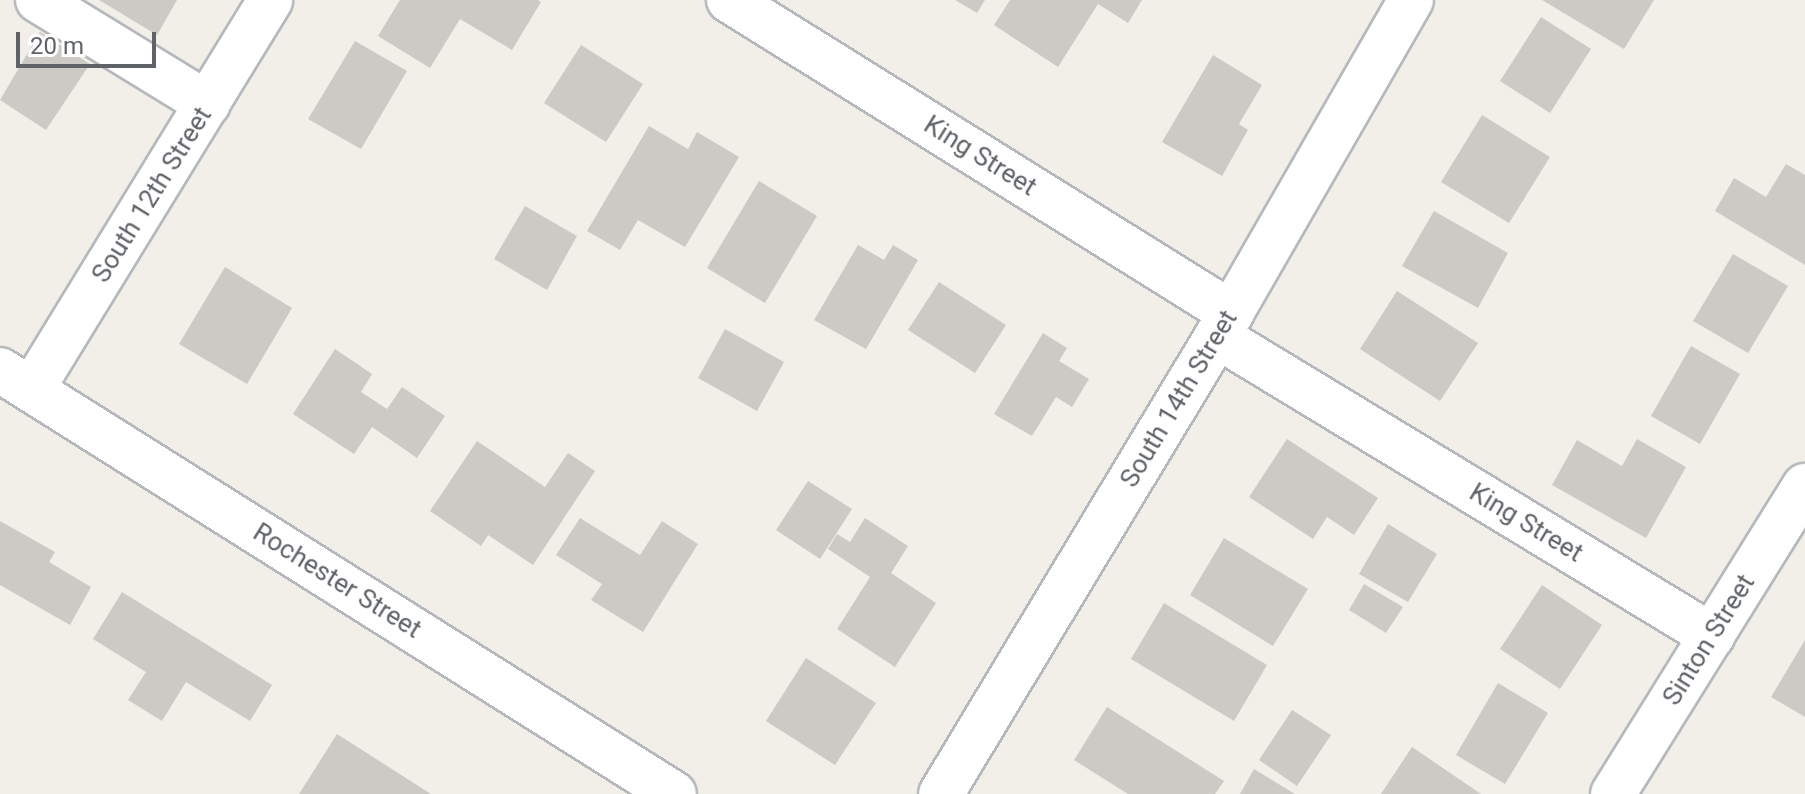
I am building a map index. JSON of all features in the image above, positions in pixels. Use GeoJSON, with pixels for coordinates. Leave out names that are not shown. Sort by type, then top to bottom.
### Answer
{"type":"FeatureCollection","features":[{"type":"Feature","properties":{"kind":"street"},"geometry":{"type":"LineString","coordinates":[[38,0],[208,104]]}},
{"type":"Feature","properties":{"kind":"street","name":"South 12th Street"},"geometry":{"type":"LineString","coordinates":[[16,379],[208,104],[270,0]]}},
{"type":"Feature","properties":{"kind":"street","name":"King Street"},"geometry":{"type":"LineString","coordinates":[[729,0],[1224,324],[1712,636]]}},
{"type":"Feature","properties":{"kind":"street","name":"South 14th Street"},"geometry":{"type":"LineString","coordinates":[[941,794],[1224,324],[1403,3]]}},
{"type":"Feature","properties":{"kind":"street","name":"Rochester Street"},"geometry":{"type":"LineString","coordinates":[[16,379],[674,794]]}},
{"type":"Feature","properties":{"kind":"street","name":"Sinton Street"},"geometry":{"type":"LineString","coordinates":[[1623,791],[1712,636],[1805,486]]}},
{"type":"Feature","properties":{"kind":"building"},"geometry":{"type":"Polygon","coordinates":[[[99,0],[177,0],[157,35],[99,0]]]}},
{"type":"Feature","properties":{"kind":"building"},"geometry":{"type":"Polygon","coordinates":[[[400,0],[541,2],[512,50],[460,19],[430,68],[378,36],[400,0]]]}},
{"type":"Feature","properties":{"kind":"building"},"geometry":{"type":"Polygon","coordinates":[[[955,0],[985,0],[977,13],[955,0]]]}},
{"type":"Feature","properties":{"kind":"building"},"geometry":{"type":"Polygon","coordinates":[[[1010,0],[1142,0],[1128,23],[1098,4],[1058,67],[994,25],[1010,0]]]}},
{"type":"Feature","properties":{"kind":"building"},"geometry":{"type":"Polygon","coordinates":[[[1542,0],[1654,0],[1624,49],[1542,0]]]}},
{"type":"Feature","properties":{"kind":"building"},"geometry":{"type":"Polygon","coordinates":[[[1541,17],[1591,49],[1550,113],[1500,81],[1541,17]]]}},
{"type":"Feature","properties":{"kind":"building"},"geometry":{"type":"Polygon","coordinates":[[[40,32],[90,64],[46,130],[0,100],[40,32]]]}},
{"type":"Feature","properties":{"kind":"building"},"geometry":{"type":"Polygon","coordinates":[[[355,41],[407,71],[361,149],[308,119],[355,41]]]}},
{"type":"Feature","properties":{"kind":"building"},"geometry":{"type":"Polygon","coordinates":[[[581,45],[643,84],[606,142],[544,103],[581,45]]]}},
{"type":"Feature","properties":{"kind":"building"},"geometry":{"type":"Polygon","coordinates":[[[1213,55],[1262,85],[1239,124],[1248,130],[1222,176],[1162,142],[1213,55]]]}},
{"type":"Feature","properties":{"kind":"building"},"geometry":{"type":"Polygon","coordinates":[[[1482,115],[1550,157],[1509,223],[1441,182],[1482,115]]]}},
{"type":"Feature","properties":{"kind":"building"},"geometry":{"type":"Polygon","coordinates":[[[649,126],[688,149],[697,132],[739,157],[685,247],[638,220],[620,250],[587,231],[649,126]]]}},
{"type":"Feature","properties":{"kind":"building"},"geometry":{"type":"Polygon","coordinates":[[[1786,164],[1805,175],[1805,265],[1715,211],[1734,178],[1766,197],[1786,164]]]}},
{"type":"Feature","properties":{"kind":"building"},"geometry":{"type":"Polygon","coordinates":[[[759,181],[817,216],[765,303],[707,268],[759,181]]]}},
{"type":"Feature","properties":{"kind":"building"},"geometry":{"type":"Polygon","coordinates":[[[525,206],[577,236],[547,290],[494,259],[525,206]]]}},
{"type":"Feature","properties":{"kind":"building"},"geometry":{"type":"Polygon","coordinates":[[[1434,211],[1508,253],[1478,308],[1402,266],[1434,211]]]}},
{"type":"Feature","properties":{"kind":"building"},"geometry":{"type":"Polygon","coordinates":[[[858,245],[884,260],[893,245],[918,260],[866,349],[814,320],[858,245]]]}},
{"type":"Feature","properties":{"kind":"building"},"geometry":{"type":"Polygon","coordinates":[[[1733,254],[1788,286],[1748,353],[1693,321],[1733,254]]]}},
{"type":"Feature","properties":{"kind":"building"},"geometry":{"type":"Polygon","coordinates":[[[225,267],[292,308],[247,384],[179,344],[225,267]]]}},
{"type":"Feature","properties":{"kind":"building"},"geometry":{"type":"Polygon","coordinates":[[[939,282],[1006,325],[975,373],[908,330],[939,282]]]}},
{"type":"Feature","properties":{"kind":"building"},"geometry":{"type":"Polygon","coordinates":[[[1397,291],[1478,343],[1440,401],[1360,349],[1397,291]]]}},
{"type":"Feature","properties":{"kind":"building"},"geometry":{"type":"Polygon","coordinates":[[[725,329],[784,362],[757,411],[698,378],[725,329]]]}},
{"type":"Feature","properties":{"kind":"building"},"geometry":{"type":"Polygon","coordinates":[[[1043,333],[1067,348],[1059,361],[1089,379],[1072,407],[1056,397],[1032,436],[994,414],[1043,333]]]}},
{"type":"Feature","properties":{"kind":"building"},"geometry":{"type":"Polygon","coordinates":[[[1691,346],[1740,374],[1700,444],[1651,416],[1691,346]]]}},
{"type":"Feature","properties":{"kind":"building"},"geometry":{"type":"Polygon","coordinates":[[[335,349],[372,374],[361,392],[387,409],[402,387],[445,416],[417,458],[372,427],[354,454],[293,414],[335,349]]]}},
{"type":"Feature","properties":{"kind":"building"},"geometry":{"type":"Polygon","coordinates":[[[1287,439],[1378,498],[1354,535],[1327,517],[1313,539],[1249,497],[1287,439]]]}},
{"type":"Feature","properties":{"kind":"building"},"geometry":{"type":"Polygon","coordinates":[[[1637,439],[1686,467],[1646,538],[1552,485],[1577,440],[1622,466],[1637,439]]]}},
{"type":"Feature","properties":{"kind":"building"},"geometry":{"type":"Polygon","coordinates":[[[477,441],[545,487],[568,453],[595,471],[533,565],[488,535],[481,546],[430,511],[477,441]]]}},
{"type":"Feature","properties":{"kind":"building"},"geometry":{"type":"Polygon","coordinates":[[[808,481],[852,509],[820,559],[776,530],[808,481]]]}},
{"type":"Feature","properties":{"kind":"building"},"geometry":{"type":"Polygon","coordinates":[[[580,518],[640,555],[662,521],[698,544],[643,632],[591,600],[602,584],[556,555],[580,518]]]}},
{"type":"Feature","properties":{"kind":"building"},"geometry":{"type":"Polygon","coordinates":[[[865,518],[908,546],[891,573],[936,603],[895,667],[837,629],[870,577],[828,549],[837,534],[850,542],[865,518]]]}},
{"type":"Feature","properties":{"kind":"building"},"geometry":{"type":"Polygon","coordinates":[[[0,521],[55,552],[49,562],[91,587],[70,625],[0,585],[0,521]]]}},
{"type":"Feature","properties":{"kind":"building"},"geometry":{"type":"Polygon","coordinates":[[[1388,524],[1437,554],[1408,602],[1359,574],[1388,524]]]}},
{"type":"Feature","properties":{"kind":"building"},"geometry":{"type":"Polygon","coordinates":[[[1224,538],[1308,589],[1273,646],[1190,595],[1224,538]]]}},
{"type":"Feature","properties":{"kind":"building"},"geometry":{"type":"Polygon","coordinates":[[[1364,584],[1403,607],[1386,633],[1349,610],[1364,584]]]}},
{"type":"Feature","properties":{"kind":"building"},"geometry":{"type":"Polygon","coordinates":[[[1542,585],[1602,625],[1560,689],[1500,649],[1542,585]]]}},
{"type":"Feature","properties":{"kind":"building"},"geometry":{"type":"Polygon","coordinates":[[[122,592],[272,685],[250,721],[186,682],[162,721],[128,700],[146,672],[93,639],[122,592]]]}},
{"type":"Feature","properties":{"kind":"building"},"geometry":{"type":"Polygon","coordinates":[[[1164,603],[1267,665],[1234,721],[1131,659],[1164,603]]]}},
{"type":"Feature","properties":{"kind":"building"},"geometry":{"type":"Polygon","coordinates":[[[1805,640],[1805,717],[1771,697],[1805,640]]]}},
{"type":"Feature","properties":{"kind":"building"},"geometry":{"type":"Polygon","coordinates":[[[806,658],[876,703],[835,765],[766,721],[806,658]]]}},
{"type":"Feature","properties":{"kind":"building"},"geometry":{"type":"Polygon","coordinates":[[[1498,683],[1548,713],[1505,784],[1456,755],[1498,683]]]}},
{"type":"Feature","properties":{"kind":"building"},"geometry":{"type":"Polygon","coordinates":[[[1107,707],[1224,781],[1215,794],[1128,794],[1074,760],[1107,707]]]}},
{"type":"Feature","properties":{"kind":"building"},"geometry":{"type":"Polygon","coordinates":[[[1292,710],[1331,735],[1297,786],[1259,760],[1292,710]]]}},
{"type":"Feature","properties":{"kind":"building"},"geometry":{"type":"Polygon","coordinates":[[[337,734],[431,794],[299,794],[337,734]]]}},
{"type":"Feature","properties":{"kind":"building"},"geometry":{"type":"Polygon","coordinates":[[[1412,747],[1481,794],[1381,794],[1412,747]]]}},
{"type":"Feature","properties":{"kind":"building"},"geometry":{"type":"Polygon","coordinates":[[[1254,769],[1295,794],[1240,794],[1254,769]]]}}]}
